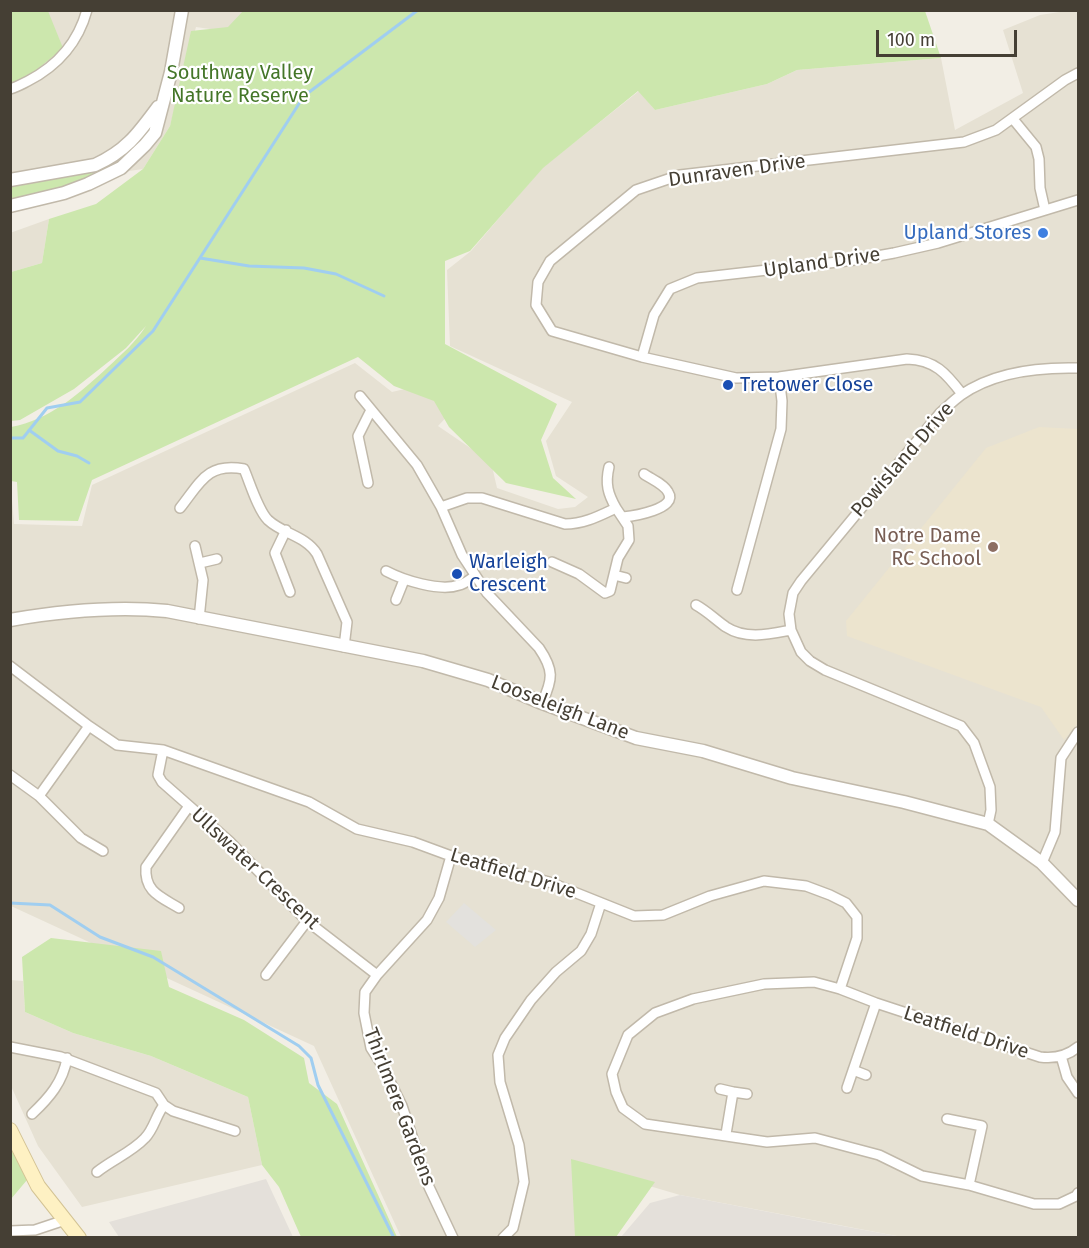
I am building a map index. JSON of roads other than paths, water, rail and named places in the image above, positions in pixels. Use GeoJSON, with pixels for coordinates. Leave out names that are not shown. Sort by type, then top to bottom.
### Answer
{"type":"FeatureCollection","features":[{"type":"Feature","properties":{"kind":"main road"},"geometry":{"type":"LineString","coordinates":[[10,1130],[38,1186],[79,1238]]}},
{"type":"Feature","properties":{"kind":"street"},"geometry":{"type":"LineString","coordinates":[[10,88],[41,74],[58,61],[73,43],[84,22],[87,10]]}},
{"type":"Feature","properties":{"kind":"street"},"geometry":{"type":"LineString","coordinates":[[10,206],[64,193],[121,168],[155,133],[171,72],[182,10]]}},
{"type":"Feature","properties":{"kind":"street","name":"Dunraven Drive"},"geometry":{"type":"LineString","coordinates":[[962,394],[949,377],[936,366],[922,360],[907,359],[779,377],[736,378],[642,357],[552,331],[536,305],[538,282],[550,261],[636,190],[680,175],[964,142],[996,130],[1078,73]]}},
{"type":"Feature","properties":{"kind":"street"},"geometry":{"type":"LineString","coordinates":[[10,180],[95,165],[107,159],[120,152],[163,101]]}},
{"type":"Feature","properties":{"kind":"street"},"geometry":{"type":"LineString","coordinates":[[1013,119],[1036,147],[1039,159],[1040,188],[1045,210]]}},
{"type":"Feature","properties":{"kind":"street","name":"Upland Drive"},"geometry":{"type":"LineString","coordinates":[[642,357],[654,315],[670,289],[697,278],[884,255],[938,243],[1078,200]]}},
{"type":"Feature","properties":{"kind":"street","name":"Powisland Drive"},"geometry":{"type":"LineString","coordinates":[[790,630],[790,603],[801,581],[940,413],[962,394],[1001,375],[1036,369],[1078,368]]}},
{"type":"Feature","properties":{"kind":"street"},"geometry":{"type":"LineString","coordinates":[[737,590],[781,429],[782,401],[779,377]]}},
{"type":"Feature","properties":{"kind":"street"},"geometry":{"type":"LineString","coordinates":[[360,396],[417,465],[441,507],[462,555],[475,576],[504,613],[538,648],[550,667],[550,685],[542,703]]}},
{"type":"Feature","properties":{"kind":"street"},"geometry":{"type":"LineString","coordinates":[[368,483],[358,436],[371,410]]}},
{"type":"Feature","properties":{"kind":"street"},"geometry":{"type":"LineString","coordinates":[[180,508],[211,471],[221,467],[244,469],[262,512],[268,520],[311,544],[317,554],[347,622],[344,647]]}},
{"type":"Feature","properties":{"kind":"street"},"geometry":{"type":"LineString","coordinates":[[552,562],[572,570],[605,593],[610,591],[618,558],[629,540],[628,526],[608,494],[609,467]]}},
{"type":"Feature","properties":{"kind":"street"},"geometry":{"type":"LineString","coordinates":[[623,517],[653,510],[666,504],[669,499],[670,494],[666,489],[644,474]]}},
{"type":"Feature","properties":{"kind":"street"},"geometry":{"type":"LineString","coordinates":[[178,493],[187,499]]}},
{"type":"Feature","properties":{"kind":"street"},"geometry":{"type":"LineString","coordinates":[[441,507],[467,498],[482,498],[565,524],[590,521],[616,508]]}},
{"type":"Feature","properties":{"kind":"street"},"geometry":{"type":"LineString","coordinates":[[286,530],[274,553],[290,592]]}},
{"type":"Feature","properties":{"kind":"street"},"geometry":{"type":"LineString","coordinates":[[195,546],[203,580],[199,619]]}},
{"type":"Feature","properties":{"kind":"street"},"geometry":{"type":"LineString","coordinates":[[200,563],[217,559]]}},
{"type":"Feature","properties":{"kind":"street"},"geometry":{"type":"LineString","coordinates":[[386,571],[404,580],[451,587],[461,585],[475,576]]}},
{"type":"Feature","properties":{"kind":"street"},"geometry":{"type":"LineString","coordinates":[[614,575],[626,578]]}},
{"type":"Feature","properties":{"kind":"street"},"geometry":{"type":"LineString","coordinates":[[396,600],[404,580]]}},
{"type":"Feature","properties":{"kind":"street"},"geometry":{"type":"LineString","coordinates":[[696,605],[727,628],[747,635],[765,635],[790,630],[801,652],[825,670],[961,726],[974,743],[990,787],[991,810],[988,824]]}},
{"type":"Feature","properties":{"kind":"street","name":"Looseleigh Lane"},"geometry":{"type":"LineString","coordinates":[[10,620],[100,609],[135,608],[167,611],[423,661],[463,672],[636,738],[703,751],[792,778],[904,802],[988,824],[1042,863],[1078,900]]}},
{"type":"Feature","properties":{"kind":"street","name":"Leatfield Drive"},"geometry":{"type":"LineString","coordinates":[[10,666],[117,745],[163,750],[309,802],[357,829],[413,842],[451,856],[549,882],[634,916],[663,915],[710,896],[764,881],[806,886],[846,903],[857,917],[857,938],[840,989],[876,1004],[1040,1057],[1061,1056]]}},
{"type":"Feature","properties":{"kind":"street"},"geometry":{"type":"LineString","coordinates":[[39,796],[89,726]]}},
{"type":"Feature","properties":{"kind":"street"},"geometry":{"type":"LineString","coordinates":[[1042,863],[1055,832],[1061,758],[1078,732]]}},
{"type":"Feature","properties":{"kind":"street","name":"Ullswater Crescent"},"geometry":{"type":"LineString","coordinates":[[163,750],[158,775],[162,782],[229,841],[307,921],[376,975]]}},
{"type":"Feature","properties":{"kind":"street"},"geometry":{"type":"LineString","coordinates":[[10,775],[39,796],[81,838],[103,851]]}},
{"type":"Feature","properties":{"kind":"street"},"geometry":{"type":"LineString","coordinates":[[179,908],[152,891],[145,878],[146,867],[189,806]]}},
{"type":"Feature","properties":{"kind":"street","name":"Thirlmere Gardens"},"geometry":{"type":"LineString","coordinates":[[451,856],[439,898],[427,920],[376,975],[365,992],[364,1013],[371,1047],[402,1106],[429,1187],[453,1238]]}},
{"type":"Feature","properties":{"kind":"street"},"geometry":{"type":"LineString","coordinates":[[503,1238],[513,1228],[524,1182],[519,1144],[500,1082],[498,1055],[505,1038],[531,1000],[556,972],[581,951],[591,934],[601,903]]}},
{"type":"Feature","properties":{"kind":"street"},"geometry":{"type":"LineString","coordinates":[[266,975],[307,921]]}},
{"type":"Feature","properties":{"kind":"street"},"geometry":{"type":"LineString","coordinates":[[840,989],[814,982],[764,984],[693,999],[654,1013],[628,1035],[612,1074],[623,1108],[645,1124],[726,1134],[767,1142],[815,1137],[879,1155],[922,1176],[969,1185],[1034,1204],[1059,1204],[1078,1193]]}},
{"type":"Feature","properties":{"kind":"street"},"geometry":{"type":"LineString","coordinates":[[847,1088],[876,1004]]}},
{"type":"Feature","properties":{"kind":"street"},"geometry":{"type":"LineString","coordinates":[[10,1047],[21,1047],[67,1058],[156,1093],[164,1105],[172,1111],[235,1131]]}},
{"type":"Feature","properties":{"kind":"street"},"geometry":{"type":"LineString","coordinates":[[1078,1047],[1070,1054],[1061,1056],[1067,1077],[1078,1093]]}},
{"type":"Feature","properties":{"kind":"street"},"geometry":{"type":"LineString","coordinates":[[32,1114],[51,1095],[65,1072],[67,1058]]}},
{"type":"Feature","properties":{"kind":"street"},"geometry":{"type":"LineString","coordinates":[[853,1071],[866,1075]]}},
{"type":"Feature","properties":{"kind":"street"},"geometry":{"type":"LineString","coordinates":[[720,1089],[747,1094]]}},
{"type":"Feature","properties":{"kind":"street"},"geometry":{"type":"LineString","coordinates":[[726,1134],[733,1092]]}},
{"type":"Feature","properties":{"kind":"street"},"geometry":{"type":"LineString","coordinates":[[97,1172],[147,1137],[157,1114],[164,1105]]}},
{"type":"Feature","properties":{"kind":"street"},"geometry":{"type":"LineString","coordinates":[[947,1119],[982,1126],[969,1185]]}},
{"type":"Feature","properties":{"kind":"street"},"geometry":{"type":"LineString","coordinates":[[10,1231],[35,1230],[65,1220]]}},
{"type":"Feature","properties":{"kind":"waterway"},"geometry":{"type":"LineString","coordinates":[[10,438],[23,438],[47,408],[80,402],[153,331],[304,96],[418,10]]}},
{"type":"Feature","properties":{"kind":"waterway"},"geometry":{"type":"LineString","coordinates":[[200,258],[249,266],[304,268],[336,274],[384,296]]}},
{"type":"Feature","properties":{"kind":"waterway"},"geometry":{"type":"LineString","coordinates":[[29,430],[58,451],[77,456],[89,463]]}},
{"type":"Feature","properties":{"kind":"waterway"},"geometry":{"type":"LineString","coordinates":[[10,903],[50,905],[100,937],[153,957],[299,1046],[311,1058],[318,1085],[394,1238]]}},
{"type":"Feature","properties":{"kind":"place","name":"Upland Stores"},"geometry":{"type":"Point","coordinates":[1043,233]}},
{"type":"Feature","properties":{"kind":"place","name":"Tretower Close"},"geometry":{"type":"Point","coordinates":[728,385]}},
{"type":"Feature","properties":{"kind":"place","name":"Notre Dame RC School"},"geometry":{"type":"Point","coordinates":[993,547]}},
{"type":"Feature","properties":{"kind":"place","name":"Warleigh Crescent"},"geometry":{"type":"Point","coordinates":[457,574]}},
{"type":"Feature","properties":{"kind":"park label","name":"Southway Valley Nature Reserve"},"geometry":{"type":"Point","coordinates":[240,84]}}]}
